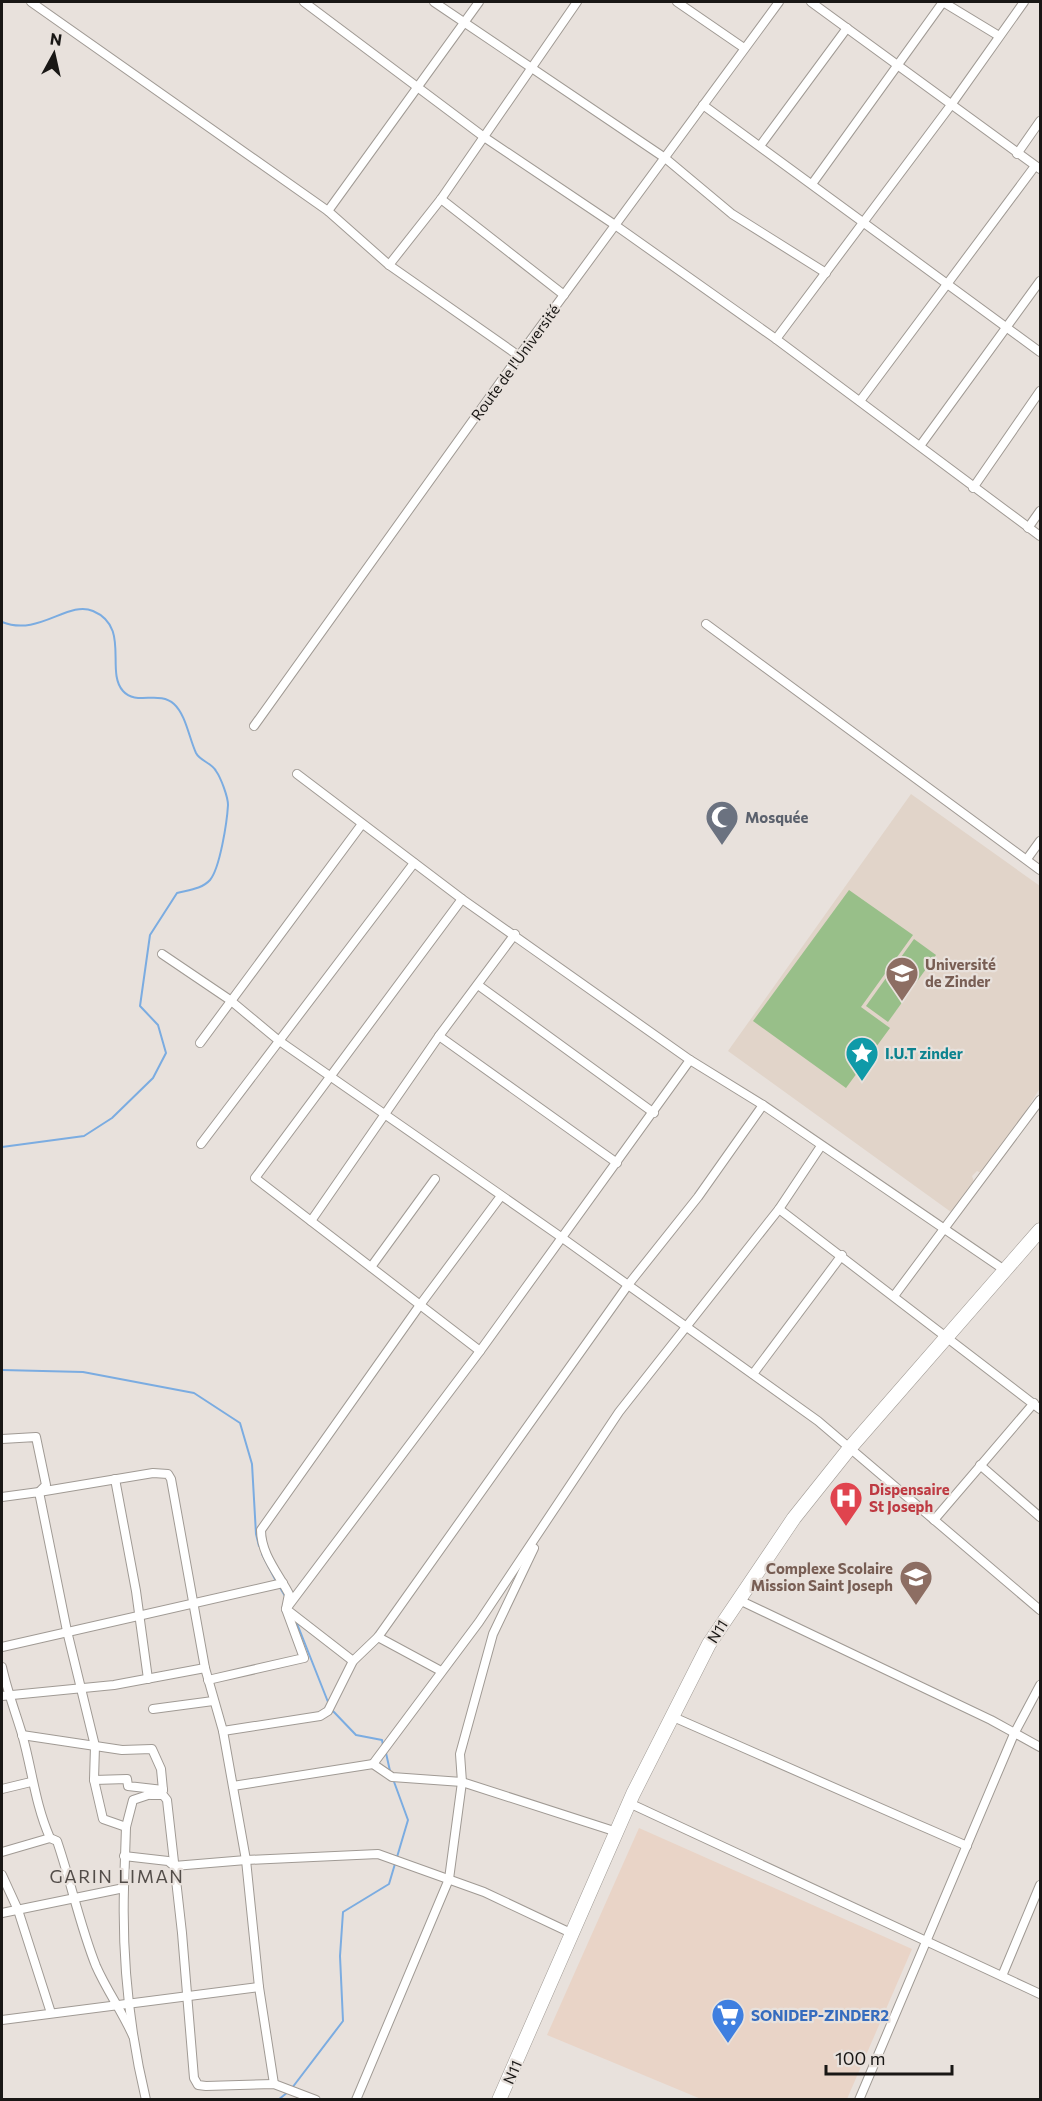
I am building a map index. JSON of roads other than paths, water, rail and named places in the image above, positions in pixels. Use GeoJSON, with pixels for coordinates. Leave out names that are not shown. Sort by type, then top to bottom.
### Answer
{"type":"FeatureCollection","features":[{"type":"Feature","properties":{"kind":"main road","name":"N11"},"geometry":{"type":"LineString","coordinates":[[499,2100],[629,1803],[709,1644],[737,1599],[794,1518],[849,1449],[1041,1230]]}},
{"type":"Feature","properties":{"kind":"street"},"geometry":{"type":"LineString","coordinates":[[31,2],[328,211],[389,265],[519,356]]}},
{"type":"Feature","properties":{"kind":"street"},"geometry":{"type":"LineString","coordinates":[[304,2],[484,137],[615,225],[776,339],[973,488],[1041,536]]}},
{"type":"Feature","properties":{"kind":"street"},"geometry":{"type":"LineString","coordinates":[[434,2],[665,158],[732,214],[825,273]]}},
{"type":"Feature","properties":{"kind":"street"},"geometry":{"type":"LineString","coordinates":[[328,211],[479,2]]}},
{"type":"Feature","properties":{"kind":"street"},"geometry":{"type":"LineString","coordinates":[[389,265],[441,199],[574,2]]}},
{"type":"Feature","properties":{"kind":"street"},"geometry":{"type":"LineString","coordinates":[[677,2],[744,48]]}},
{"type":"Feature","properties":{"kind":"street","name":"Route de l'Université"},"geometry":{"type":"LineString","coordinates":[[254,726],[519,356],[779,2]]}},
{"type":"Feature","properties":{"kind":"street"},"geometry":{"type":"LineString","coordinates":[[811,2],[1017,154],[1038,167],[860,401]]}},
{"type":"Feature","properties":{"kind":"street"},"geometry":{"type":"LineString","coordinates":[[812,184],[943,2],[999,36]]}},
{"type":"Feature","properties":{"kind":"street"},"geometry":{"type":"LineString","coordinates":[[776,339],[951,105],[1024,2]]}},
{"type":"Feature","properties":{"kind":"street"},"geometry":{"type":"LineString","coordinates":[[760,146],[847,28]]}},
{"type":"Feature","properties":{"kind":"street"},"geometry":{"type":"LineString","coordinates":[[703,105],[1041,352]]}},
{"type":"Feature","properties":{"kind":"street"},"geometry":{"type":"LineString","coordinates":[[1017,154],[1041,121]]}},
{"type":"Feature","properties":{"kind":"street"},"geometry":{"type":"LineString","coordinates":[[441,199],[564,295]]}},
{"type":"Feature","properties":{"kind":"street"},"geometry":{"type":"LineString","coordinates":[[920,446],[1041,281]]}},
{"type":"Feature","properties":{"kind":"street"},"geometry":{"type":"LineString","coordinates":[[973,488],[1041,391]]}},
{"type":"Feature","properties":{"kind":"street"},"geometry":{"type":"LineString","coordinates":[[1028,528],[1041,511]]}},
{"type":"Feature","properties":{"kind":"street"},"geometry":{"type":"LineString","coordinates":[[706,624],[1041,870]]}},
{"type":"Feature","properties":{"kind":"street"},"geometry":{"type":"LineString","coordinates":[[297,774],[462,899],[515,934],[690,1060],[763,1105],[1006,1271]]}},
{"type":"Feature","properties":{"kind":"street"},"geometry":{"type":"LineString","coordinates":[[200,1043],[362,825]]}},
{"type":"Feature","properties":{"kind":"street"},"geometry":{"type":"LineString","coordinates":[[1027,859],[1041,841]]}},
{"type":"Feature","properties":{"kind":"street"},"geometry":{"type":"LineString","coordinates":[[201,1144],[414,863]]}},
{"type":"Feature","properties":{"kind":"street"},"geometry":{"type":"LineString","coordinates":[[462,899],[255,1178],[480,1351]]}},
{"type":"Feature","properties":{"kind":"street"},"geometry":{"type":"LineString","coordinates":[[311,1221],[439,1036],[515,934]]}},
{"type":"Feature","properties":{"kind":"street"},"geometry":{"type":"LineString","coordinates":[[162,954],[230,1000],[278,1040],[561,1237],[684,1328],[818,1421],[1041,1610]]}},
{"type":"Feature","properties":{"kind":"street"},"geometry":{"type":"LineString","coordinates":[[478,984],[654,1113]]}},
{"type":"Feature","properties":{"kind":"street"},"geometry":{"type":"LineString","coordinates":[[439,1036],[617,1163]]}},
{"type":"Feature","properties":{"kind":"street"},"geometry":{"type":"LineString","coordinates":[[286,1609],[480,1351],[561,1237],[654,1113],[690,1060]]}},
{"type":"Feature","properties":{"kind":"street"},"geometry":{"type":"LineString","coordinates":[[894,1296],[1041,1100]]}},
{"type":"Feature","properties":{"kind":"street"},"geometry":{"type":"LineString","coordinates":[[223,1731],[320,1716],[330,1708],[353,1661],[378,1637],[628,1285],[698,1197],[763,1105]]}},
{"type":"Feature","properties":{"kind":"street"},"geometry":{"type":"LineString","coordinates":[[373,1764],[479,1622],[593,1449],[684,1328],[779,1209],[821,1146]]}},
{"type":"Feature","properties":{"kind":"street"},"geometry":{"type":"LineString","coordinates":[[371,1267],[435,1179]]}},
{"type":"Feature","properties":{"kind":"street"},"geometry":{"type":"LineString","coordinates":[[208,1680],[304,1658],[286,1609],[290,1594],[269,1561],[261,1540],[261,1530],[420,1305],[501,1196]]}},
{"type":"Feature","properties":{"kind":"street"},"geometry":{"type":"LineString","coordinates":[[779,1209],[1037,1406],[980,1465],[934,1520]]}},
{"type":"Feature","properties":{"kind":"street"},"geometry":{"type":"LineString","coordinates":[[753,1374],[842,1256]]}},
{"type":"Feature","properties":{"kind":"street"},"geometry":{"type":"LineString","coordinates":[[2,1439],[36,1437],[46,1485],[39,1492]]}},
{"type":"Feature","properties":{"kind":"street"},"geometry":{"type":"LineString","coordinates":[[980,1465],[1041,1517]]}},
{"type":"Feature","properties":{"kind":"street"},"geometry":{"type":"LineString","coordinates":[[2,1497],[153,1473],[164,1473],[170,1476],[205,1668],[223,1731],[246,1860],[259,1987],[274,2084]]}},
{"type":"Feature","properties":{"kind":"street"},"geometry":{"type":"LineString","coordinates":[[115,1479],[148,1679]]}},
{"type":"Feature","properties":{"kind":"street"},"geometry":{"type":"LineString","coordinates":[[39,1492],[67,1631],[95,1746],[94,1780],[103,1819],[126,1827]]}},
{"type":"Feature","properties":{"kind":"street"},"geometry":{"type":"LineString","coordinates":[[356,2100],[449,1879],[462,1782],[460,1754],[493,1634],[546,1522]]}},
{"type":"Feature","properties":{"kind":"street"},"geometry":{"type":"LineString","coordinates":[[2,1647],[283,1583]]}},
{"type":"Feature","properties":{"kind":"street"},"geometry":{"type":"LineString","coordinates":[[737,1599],[991,1720],[1041,1747]]}},
{"type":"Feature","properties":{"kind":"street"},"geometry":{"type":"LineString","coordinates":[[286,1609],[353,1661]]}},
{"type":"Feature","properties":{"kind":"street"},"geometry":{"type":"LineString","coordinates":[[378,1637],[441,1671]]}},
{"type":"Feature","properties":{"kind":"street"},"geometry":{"type":"LineString","coordinates":[[2,1667],[5,1695],[22,1735],[31,1782],[50,1838]]}},
{"type":"Feature","properties":{"kind":"street"},"geometry":{"type":"LineString","coordinates":[[5,1695],[148,1679],[205,1668]]}},
{"type":"Feature","properties":{"kind":"street"},"geometry":{"type":"LineString","coordinates":[[859,2100],[1014,1734],[1041,1685]]}},
{"type":"Feature","properties":{"kind":"street"},"geometry":{"type":"LineString","coordinates":[[153,1709],[213,1701]]}},
{"type":"Feature","properties":{"kind":"street"},"geometry":{"type":"LineString","coordinates":[[671,1716],[967,1846]]}},
{"type":"Feature","properties":{"kind":"street"},"geometry":{"type":"LineString","coordinates":[[22,1735],[122,1750],[152,1749],[161,1769],[162,1790]]}},
{"type":"Feature","properties":{"kind":"street"},"geometry":{"type":"LineString","coordinates":[[233,1786],[373,1764],[392,1777],[462,1782],[617,1832]]}},
{"type":"Feature","properties":{"kind":"street"},"geometry":{"type":"LineString","coordinates":[[94,1780],[127,1779],[128,1786],[162,1790]]}},
{"type":"Feature","properties":{"kind":"street"},"geometry":{"type":"LineString","coordinates":[[2,1789],[31,1782]]}},
{"type":"Feature","properties":{"kind":"street"},"geometry":{"type":"LineString","coordinates":[[146,2100],[133,2036],[123,2004],[124,1856],[126,1827],[133,1800],[162,1790]]}},
{"type":"Feature","properties":{"kind":"street"},"geometry":{"type":"LineString","coordinates":[[151,1795],[163,1796],[168,1800],[194,2078],[198,2085],[274,2084],[292,2088],[316,2100]]}},
{"type":"Feature","properties":{"kind":"street"},"geometry":{"type":"LineString","coordinates":[[629,1803],[1041,1994]]}},
{"type":"Feature","properties":{"kind":"street"},"geometry":{"type":"LineString","coordinates":[[2,1852],[50,1838],[57,1841],[95,1963],[106,1988],[123,2004]]}},
{"type":"Feature","properties":{"kind":"street"},"geometry":{"type":"LineString","coordinates":[[124,1856],[168,1861],[174,1866],[378,1854],[484,1892],[573,1934]]}},
{"type":"Feature","properties":{"kind":"street"},"geometry":{"type":"LineString","coordinates":[[2,1875],[18,1910],[51,2013]]}},
{"type":"Feature","properties":{"kind":"street"},"geometry":{"type":"LineString","coordinates":[[1002,1976],[1041,1885]]}},
{"type":"Feature","properties":{"kind":"street"},"geometry":{"type":"LineString","coordinates":[[2,1913],[75,1896],[124,1888]]}},
{"type":"Feature","properties":{"kind":"street"},"geometry":{"type":"LineString","coordinates":[[2,2019],[259,1987]]}},
{"type":"Feature","properties":{"kind":"waterway"},"geometry":{"type":"LineString","coordinates":[[2,622],[28,625],[73,610],[83,609],[93,611],[104,618],[111,627],[114,638],[116,672],[123,691],[134,697],[162,698],[174,704],[184,720],[196,753],[218,774],[228,805],[222,844],[214,874],[203,885],[177,893],[150,935],[140,1006],[158,1025],[166,1053],[153,1078],[112,1118],[84,1136],[2,1147]]}},
{"type":"Feature","properties":{"kind":"waterway"},"geometry":{"type":"LineString","coordinates":[[2,1370],[83,1372],[194,1393],[240,1423],[252,1464],[256,1534],[259,1546]]}},
{"type":"Feature","properties":{"kind":"waterway"},"geometry":{"type":"LineString","coordinates":[[262,1554],[276,1581]]}},
{"type":"Feature","properties":{"kind":"waterway"},"geometry":{"type":"LineString","coordinates":[[279,1586],[285,1596]]}},
{"type":"Feature","properties":{"kind":"waterway"},"geometry":{"type":"LineString","coordinates":[[296,1621],[328,1702]]}},
{"type":"Feature","properties":{"kind":"waterway"},"geometry":{"type":"LineString","coordinates":[[332,1710],[356,1735],[382,1740],[383,1745]]}},
{"type":"Feature","properties":{"kind":"waterway"},"geometry":{"type":"LineString","coordinates":[[386,1753],[390,1771]]}},
{"type":"Feature","properties":{"kind":"waterway"},"geometry":{"type":"LineString","coordinates":[[292,2088],[343,2021],[340,1956],[343,1912],[389,1884],[408,1820],[393,1779]]}},
{"type":"Feature","properties":{"kind":"waterway"},"geometry":{"type":"LineString","coordinates":[[278,2100],[288,2092]]}},
{"type":"Feature","properties":{"kind":"place","name":"Mosquée"},"geometry":{"type":"Point","coordinates":[722,846]}},
{"type":"Feature","properties":{"kind":"place","name":"Université de Zinder"},"geometry":{"type":"Point","coordinates":[902,1002]}},
{"type":"Feature","properties":{"kind":"place","name":"I.U.T zinder"},"geometry":{"type":"Point","coordinates":[862,1082]}},
{"type":"Feature","properties":{"kind":"place","name":"Dispensaire St Joseph"},"geometry":{"type":"Point","coordinates":[846,1527]}},
{"type":"Feature","properties":{"kind":"place","name":"Complexe Scolaire Mission Saint Joseph"},"geometry":{"type":"Point","coordinates":[916,1606]}},
{"type":"Feature","properties":{"kind":"place","name":"SONIDEP-ZINDER2"},"geometry":{"type":"Point","coordinates":[728,2044]}},
{"type":"Feature","properties":{"kind":"district","name":"GARIN LIMAN"},"geometry":{"type":"Point","coordinates":[117,1876]}}]}
